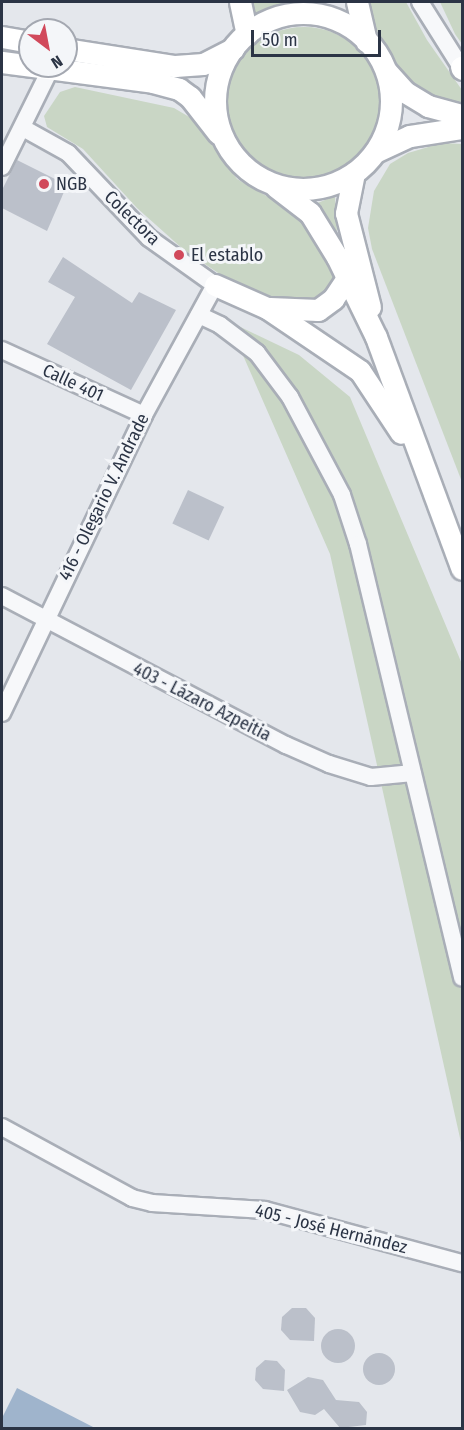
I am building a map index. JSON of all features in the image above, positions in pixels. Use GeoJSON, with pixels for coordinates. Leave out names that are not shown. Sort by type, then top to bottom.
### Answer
{"type":"FeatureCollection","features":[{"type":"Feature","properties":{"kind":"main road"},"geometry":{"type":"LineString","coordinates":[[224,140],[216,114],[217,86],[240,41],[240,2]]}},
{"type":"Feature","properties":{"kind":"main road"},"geometry":{"type":"LineString","coordinates":[[78,51],[176,66],[203,64],[280,16],[297,2]]}},
{"type":"Feature","properties":{"kind":"main road"},"geometry":{"type":"LineString","coordinates":[[357,2],[366,41]]}},
{"type":"Feature","properties":{"kind":"main road"},"geometry":{"type":"LineString","coordinates":[[280,16],[323,15],[350,27],[366,41],[386,71],[405,92],[428,106],[462,115]]}},
{"type":"Feature","properties":{"kind":"main road"},"geometry":{"type":"LineString","coordinates":[[2,37],[18,40]]}},
{"type":"Feature","properties":{"kind":"main road"},"geometry":{"type":"LineString","coordinates":[[2,62],[18,65]]}},
{"type":"Feature","properties":{"kind":"main road"},"geometry":{"type":"LineString","coordinates":[[272,183],[314,188],[354,173],[375,152],[389,122],[391,96],[386,71]]}},
{"type":"Feature","properties":{"kind":"main road"},"geometry":{"type":"LineString","coordinates":[[78,73],[153,82],[179,89],[190,97],[244,166],[272,183],[314,219],[376,337]]}},
{"type":"Feature","properties":{"kind":"main road"},"geometry":{"type":"LineString","coordinates":[[375,152],[410,136],[462,128]]}},
{"type":"Feature","properties":{"kind":"main road"},"geometry":{"type":"LineString","coordinates":[[354,173],[346,213],[376,337],[462,569]]}},
{"type":"Feature","properties":{"kind":"main road"},"geometry":{"type":"LineString","coordinates":[[267,308],[318,310],[333,299],[346,280]]}},
{"type":"Feature","properties":{"kind":"main road"},"geometry":{"type":"LineString","coordinates":[[215,285],[267,308],[360,371],[394,420],[434,494]]}},
{"type":"Feature","properties":{"kind":"street"},"geometry":{"type":"LineString","coordinates":[[420,2],[462,68]]}},
{"type":"Feature","properties":{"kind":"street"},"geometry":{"type":"LineString","coordinates":[[2,167],[46,78]]}},
{"type":"Feature","properties":{"kind":"street","name":"Colectora"},"geometry":{"type":"LineString","coordinates":[[23,128],[68,153],[149,238],[215,285]]}},
{"type":"Feature","properties":{"kind":"street","name":"416 - Olegario V. Andrade"},"geometry":{"type":"LineString","coordinates":[[2,713],[44,620],[144,416],[215,285]]}},
{"type":"Feature","properties":{"kind":"street"},"geometry":{"type":"LineString","coordinates":[[199,315],[220,325],[257,353],[290,397],[324,455],[358,544],[462,978]]}},
{"type":"Feature","properties":{"kind":"street","name":"Calle 401"},"geometry":{"type":"LineString","coordinates":[[2,350],[144,416]]}},
{"type":"Feature","properties":{"kind":"street","name":"403 - Lázaro Azpeitia"},"geometry":{"type":"LineString","coordinates":[[2,596],[44,620],[329,764],[371,777],[412,773]]}},
{"type":"Feature","properties":{"kind":"street","name":"405 - José Hernández"},"geometry":{"type":"LineString","coordinates":[[2,1127],[132,1198],[161,1204],[266,1210],[462,1263]]}},
{"type":"Feature","properties":{"kind":"green space"},"geometry":{"type":"Polygon","coordinates":[[[248,2],[288,2],[252,23],[248,2]]]}},
{"type":"Feature","properties":{"kind":"green space"},"geometry":{"type":"Polygon","coordinates":[[[367,2],[406,2],[427,40],[462,90],[462,109],[441,105],[406,82],[373,24],[367,2]]]}},
{"type":"Feature","properties":{"kind":"green space"},"geometry":{"type":"Polygon","coordinates":[[[440,2],[462,2],[462,44],[455,34],[440,2]]]}},
{"type":"Feature","properties":{"kind":"green space"},"geometry":{"type":"Polygon","coordinates":[[[304,27],[334,33],[359,50],[376,75],[382,105],[376,135],[359,160],[334,177],[304,183],[274,177],[249,160],[232,135],[226,105],[232,75],[249,50],[274,33],[304,27]]]}},
{"type":"Feature","properties":{"kind":"green space"},"geometry":{"type":"Polygon","coordinates":[[[75,87],[174,108],[196,121],[237,179],[299,215],[313,229],[334,267],[333,290],[327,299],[294,307],[239,287],[184,250],[137,208],[83,149],[47,127],[44,116],[60,92],[75,87]]]}},
{"type":"Feature","properties":{"kind":"green space"},"geometry":{"type":"Polygon","coordinates":[[[442,143],[462,144],[462,482],[372,249],[368,228],[374,191],[390,164],[408,153],[442,143]]]}},
{"type":"Feature","properties":{"kind":"green space"},"geometry":{"type":"Polygon","coordinates":[[[335,196],[337,232],[349,269],[315,209],[315,204],[335,196]]]}},
{"type":"Feature","properties":{"kind":"green space"},"geometry":{"type":"Polygon","coordinates":[[[228,321],[299,355],[350,397],[462,664],[462,1147],[330,554],[228,321]]]}},
{"type":"Feature","properties":{"kind":"water"},"geometry":{"type":"Polygon","coordinates":[[[17,1388],[95,1428],[2,1428],[2,1418],[17,1388]]]}},
{"type":"Feature","properties":{"kind":"building"},"geometry":{"type":"Polygon","coordinates":[[[17,160],[67,185],[47,231],[2,208],[2,190],[17,160]]]}},
{"type":"Feature","properties":{"kind":"building"},"geometry":{"type":"Polygon","coordinates":[[[63,257],[132,303],[139,292],[176,310],[131,390],[47,344],[75,297],[48,282],[63,257]]]}},
{"type":"Feature","properties":{"kind":"building"},"geometry":{"type":"Polygon","coordinates":[[[188,490],[224,507],[209,540],[172,524],[188,490]]]}},
{"type":"Feature","properties":{"kind":"building"},"geometry":{"type":"Polygon","coordinates":[[[292,1308],[306,1308],[315,1318],[314,1341],[290,1340],[281,1330],[282,1317],[292,1308]]]}},
{"type":"Feature","properties":{"kind":"building"},"geometry":{"type":"Polygon","coordinates":[[[338,1329],[350,1334],[355,1346],[350,1358],[338,1363],[326,1358],[321,1346],[326,1334],[338,1329]]]}},
{"type":"Feature","properties":{"kind":"building"},"geometry":{"type":"Polygon","coordinates":[[[379,1353],[391,1357],[395,1369],[391,1381],[379,1385],[367,1381],[363,1369],[367,1357],[379,1353]]]}},
{"type":"Feature","properties":{"kind":"building"},"geometry":{"type":"Polygon","coordinates":[[[265,1360],[277,1361],[285,1370],[284,1391],[263,1389],[255,1380],[256,1368],[265,1360]]]}},
{"type":"Feature","properties":{"kind":"building"},"geometry":{"type":"Polygon","coordinates":[[[308,1377],[323,1380],[336,1400],[359,1402],[367,1412],[366,1425],[340,1428],[324,1409],[315,1415],[300,1412],[287,1390],[308,1377]]]}},
{"type":"Feature","properties":{"kind":"place","name":"NGB"},"geometry":{"type":"Point","coordinates":[44,184]}},
{"type":"Feature","properties":{"kind":"place","name":"El establo"},"geometry":{"type":"Point","coordinates":[179,255]}}]}
